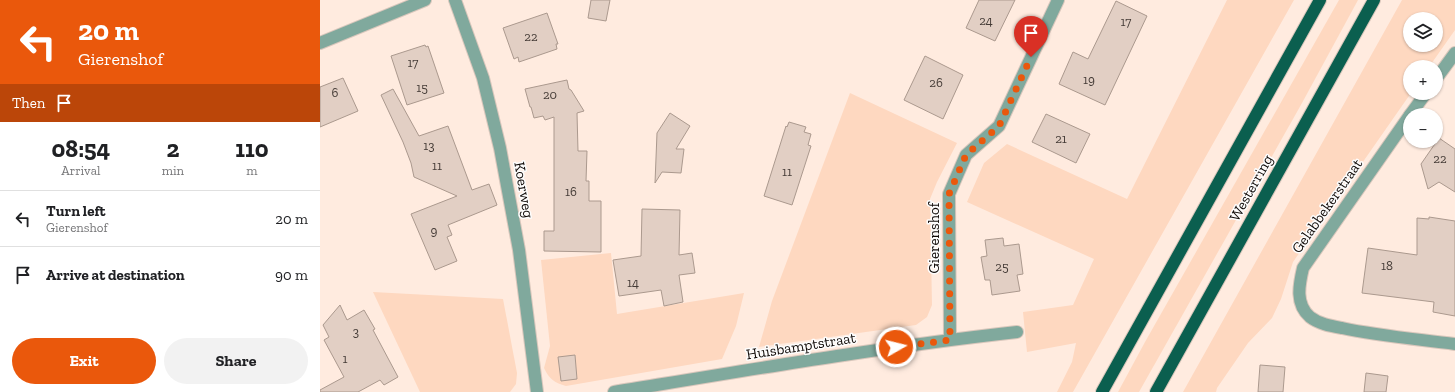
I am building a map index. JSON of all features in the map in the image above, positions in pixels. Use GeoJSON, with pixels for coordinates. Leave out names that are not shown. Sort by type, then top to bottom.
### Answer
{"type":"FeatureCollection","features":[{"type":"Feature","properties":{"kind":"highway","name":"Westerring"},"geometry":{"type":"LineString","coordinates":[[1102,392],[1320,0]]}},
{"type":"Feature","properties":{"kind":"highway","name":"Westerring"},"geometry":{"type":"LineString","coordinates":[[1156,392],[1374,0]]}},
{"type":"Feature","properties":{"kind":"street"},"geometry":{"type":"LineString","coordinates":[[320,44],[424,0]]}},
{"type":"Feature","properties":{"kind":"street","name":"Koerweg"},"geometry":{"type":"LineString","coordinates":[[455,0],[483,78],[500,148],[519,250],[538,392]]}},
{"type":"Feature","properties":{"kind":"street","name":"Gierenshof"},"geometry":{"type":"LineString","coordinates":[[950,340],[949,194],[966,155],[999,126],[1058,0]]}},
{"type":"Feature","properties":{"kind":"street"},"geometry":{"type":"LineString","coordinates":[[1443,69],[1455,53]]}},
{"type":"Feature","properties":{"kind":"street","name":"Gelabbekerstraat"},"geometry":{"type":"LineString","coordinates":[[1403,125],[1303,268],[1298,291],[1301,305],[1310,317],[1321,323],[1364,332],[1455,344]]}},
{"type":"Feature","properties":{"kind":"street","name":"Huisbamptstraat"},"geometry":{"type":"LineString","coordinates":[[614,392],[757,368],[950,340],[1017,332]]}},
{"type":"Feature","properties":{"kind":"shaded area"},"geometry":{"type":"Polygon","coordinates":[[[1227,0],[1294,0],[1073,392],[1057,392],[1072,362],[1076,343],[1027,352],[1023,312],[1073,305],[1094,259],[967,202],[984,163],[1007,144],[1127,199],[1227,0]]]}},
{"type":"Feature","properties":{"kind":"shaded area"},"geometry":{"type":"Polygon","coordinates":[[[1339,0],[1358,0],[1302,103],[1139,392],[1118,392],[1145,342],[1339,0]]]}},
{"type":"Feature","properties":{"kind":"shaded area"},"geometry":{"type":"Polygon","coordinates":[[[1402,0],[1455,0],[1455,30],[1443,47],[1443,12],[1403,12],[1403,52],[1440,52],[1434,60],[1403,60],[1403,100],[1406,100],[1293,262],[1281,299],[1272,318],[1248,343],[1217,388],[1216,392],[1183,392],[1402,0]]]}},
{"type":"Feature","properties":{"kind":"shaded area"},"geometry":{"type":"Polygon","coordinates":[[[850,93],[957,143],[930,199],[932,305],[927,317],[916,325],[759,347],[772,301],[850,93]]]}},
{"type":"Feature","properties":{"kind":"shaded area"},"geometry":{"type":"Polygon","coordinates":[[[611,253],[617,314],[744,293],[736,326],[722,359],[566,386],[550,378],[544,368],[550,346],[541,260],[611,253]]]}},
{"type":"Feature","properties":{"kind":"shaded area"},"geometry":{"type":"Polygon","coordinates":[[[373,292],[503,299],[517,373],[516,384],[510,392],[420,392],[373,292]]]}},
{"type":"Feature","properties":{"kind":"building"},"geometry":{"type":"Polygon","coordinates":[[[591,0],[610,0],[606,21],[588,18],[591,0]]]}},
{"type":"Feature","properties":{"kind":"building"},"geometry":{"type":"Polygon","coordinates":[[[979,0],[1015,0],[995,41],[966,28],[979,0]]]}},
{"type":"Feature","properties":{"kind":"building"},"geometry":{"type":"Polygon","coordinates":[[[1116,1],[1147,16],[1105,105],[1059,84],[1073,52],[1088,59],[1116,1]]]}},
{"type":"Feature","properties":{"kind":"building"},"geometry":{"type":"Polygon","coordinates":[[[547,13],[558,44],[556,44],[557,49],[519,62],[518,57],[514,59],[503,28],[547,13]]]}},
{"type":"Feature","properties":{"kind":"building"},"geometry":{"type":"Polygon","coordinates":[[[425,45],[426,47],[428,46],[444,93],[407,105],[391,56],[425,45]]]}},
{"type":"Feature","properties":{"kind":"building"},"geometry":{"type":"Polygon","coordinates":[[[925,56],[963,75],[943,119],[904,100],[925,56]]]}},
{"type":"Feature","properties":{"kind":"building"},"geometry":{"type":"Polygon","coordinates":[[[343,78],[358,111],[320,127],[320,87],[343,78]]]}},
{"type":"Feature","properties":{"kind":"building"},"geometry":{"type":"Polygon","coordinates":[[[567,80],[569,89],[584,111],[577,113],[578,151],[587,151],[586,181],[589,181],[589,201],[601,201],[601,252],[544,251],[544,231],[554,231],[554,117],[545,120],[543,116],[534,118],[525,89],[567,80]]]}},
{"type":"Feature","properties":{"kind":"building"},"geometry":{"type":"Polygon","coordinates":[[[393,89],[419,136],[448,126],[472,190],[489,184],[497,205],[448,225],[452,235],[447,237],[457,261],[435,270],[411,214],[457,196],[414,177],[411,163],[403,142],[381,95],[393,89]]]}},
{"type":"Feature","properties":{"kind":"building"},"geometry":{"type":"Polygon","coordinates":[[[670,113],[690,126],[676,149],[684,149],[681,173],[662,172],[655,183],[657,133],[670,113]]]}},
{"type":"Feature","properties":{"kind":"building"},"geometry":{"type":"Polygon","coordinates":[[[1046,114],[1090,134],[1076,163],[1032,142],[1046,114]]]}},
{"type":"Feature","properties":{"kind":"building"},"geometry":{"type":"Polygon","coordinates":[[[789,122],[806,127],[804,132],[811,134],[808,145],[811,146],[792,205],[764,196],[786,126],[787,127],[789,122]]]}},
{"type":"Feature","properties":{"kind":"building"},"geometry":{"type":"Polygon","coordinates":[[[1443,141],[1455,149],[1455,192],[1439,182],[1428,189],[1421,164],[1432,148],[1443,148],[1443,141]]]}},
{"type":"Feature","properties":{"kind":"building"},"geometry":{"type":"Polygon","coordinates":[[[642,209],[680,210],[679,255],[692,253],[695,273],[679,275],[683,302],[664,306],[661,290],[619,296],[613,260],[641,256],[642,209]]]}},
{"type":"Feature","properties":{"kind":"building"},"geometry":{"type":"Polygon","coordinates":[[[1429,217],[1455,221],[1455,316],[1433,312],[1434,302],[1362,293],[1368,248],[1417,255],[1417,218],[1429,219],[1429,217]]]}},
{"type":"Feature","properties":{"kind":"building"},"geometry":{"type":"Polygon","coordinates":[[[1003,238],[1004,246],[1019,244],[1023,274],[1017,275],[1020,291],[992,295],[990,280],[985,280],[981,257],[987,256],[985,240],[1003,238]]]}},
{"type":"Feature","properties":{"kind":"building"},"geometry":{"type":"Polygon","coordinates":[[[340,305],[347,320],[364,310],[375,329],[373,330],[398,377],[384,385],[380,380],[358,392],[320,392],[320,390],[344,377],[324,340],[329,337],[323,325],[340,305]]]}},
{"type":"Feature","properties":{"kind":"building"},"geometry":{"type":"Polygon","coordinates":[[[575,355],[577,379],[561,381],[558,357],[575,355]]]}},
{"type":"Feature","properties":{"kind":"building"},"geometry":{"type":"Polygon","coordinates":[[[1260,365],[1285,367],[1283,392],[1258,392],[1260,365]]]}},
{"type":"Feature","properties":{"kind":"building"},"geometry":{"type":"Polygon","coordinates":[[[1366,373],[1388,376],[1386,392],[1364,392],[1366,373]]]}},
{"type":"Feature","properties":{"kind":"route"},"geometry":{"type":"LineString","coordinates":[[896,347],[950,340],[949,194],[966,155],[999,126],[1031,57]]}}]}
